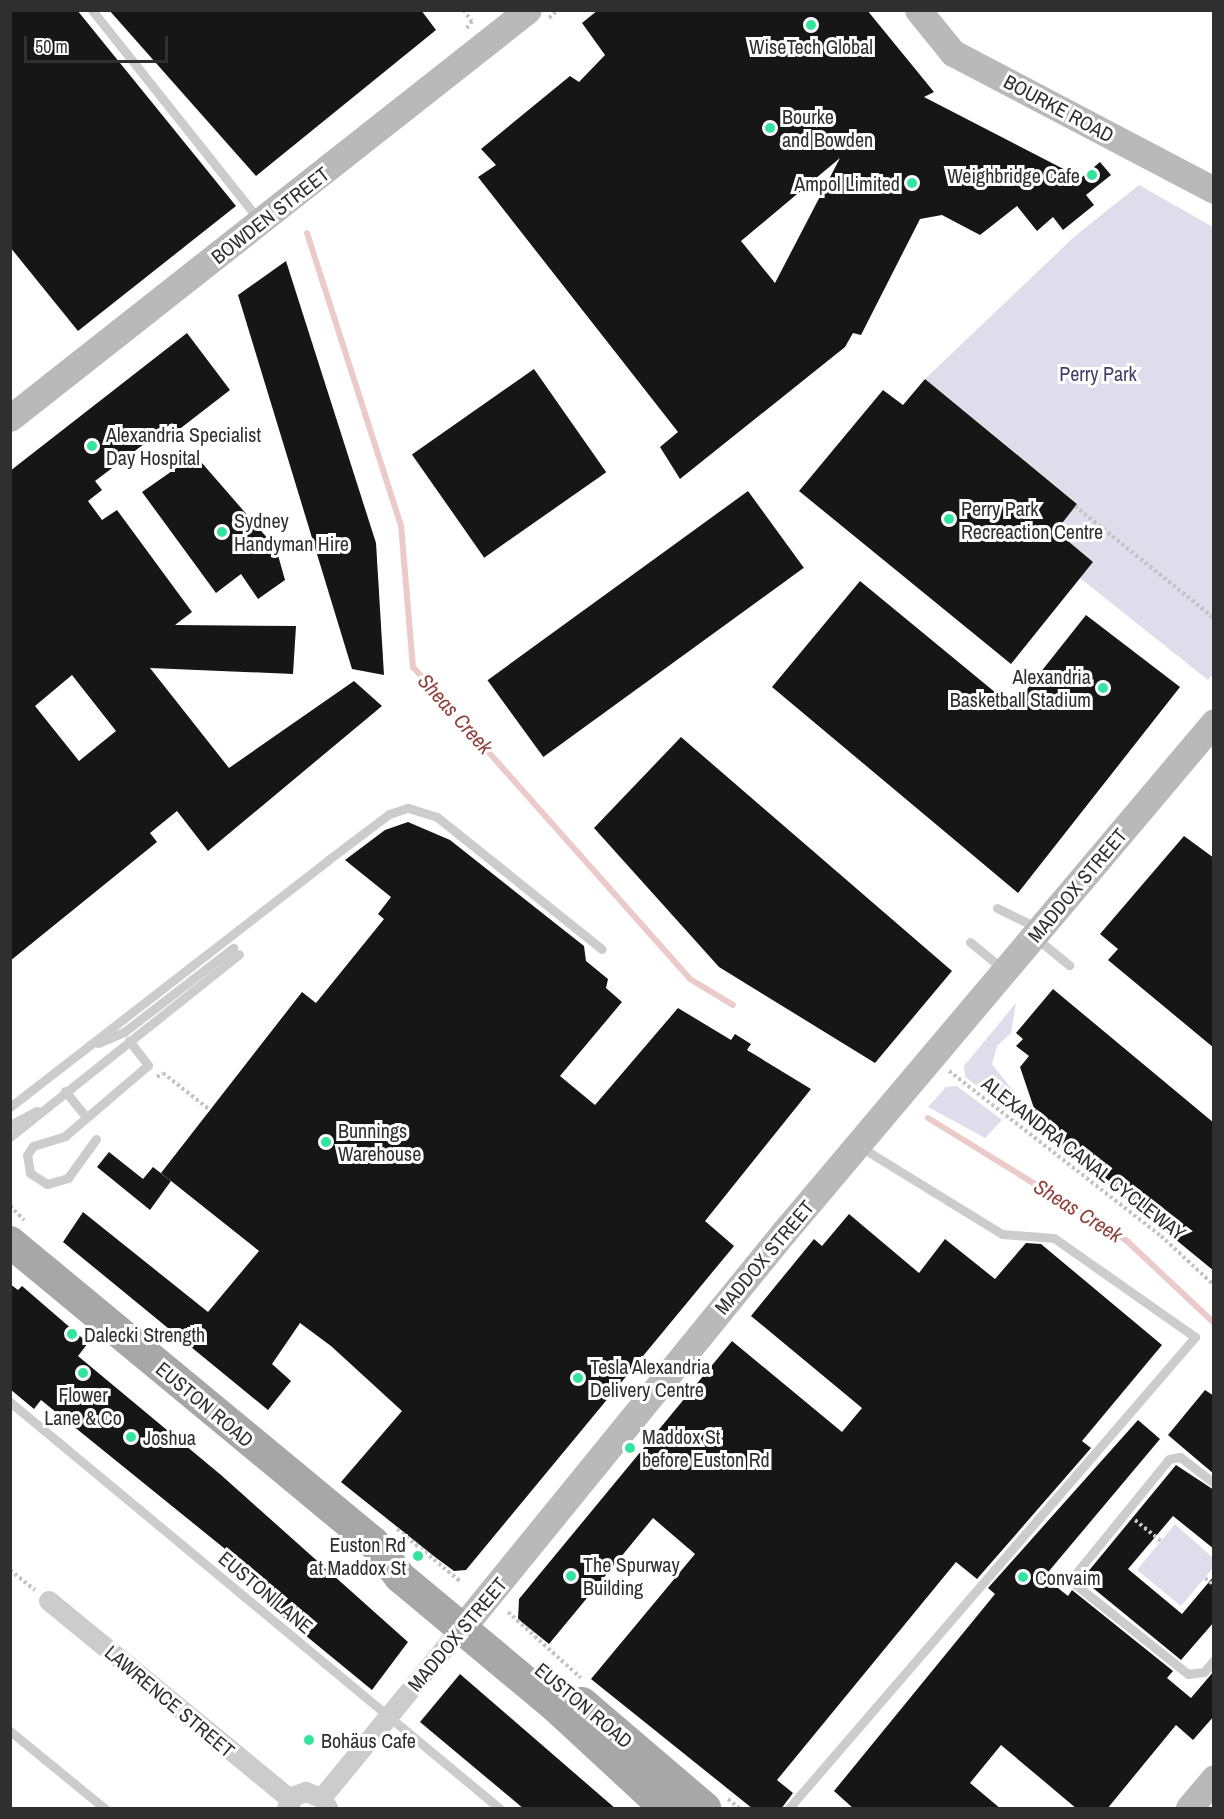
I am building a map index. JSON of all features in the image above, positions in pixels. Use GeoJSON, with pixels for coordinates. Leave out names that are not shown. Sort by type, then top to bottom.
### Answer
{"type":"FeatureCollection","features":[{"type":"Feature","properties":{"kind":"main road","name":"EUSTON ROAD"},"geometry":{"type":"LineString","coordinates":[[10,1242],[373,1542],[411,1562],[468,1621],[665,1809]]}},
{"type":"Feature","properties":{"kind":"main road","name":"EUSTON ROAD"},"geometry":{"type":"LineString","coordinates":[[468,1621],[705,1809]]}},
{"type":"Feature","properties":{"kind":"street","name":"BOURKE ROAD"},"geometry":{"type":"LineString","coordinates":[[918,10],[953,53],[1214,190]]}},
{"type":"Feature","properties":{"kind":"street","name":"BOWDEN STREET"},"geometry":{"type":"LineString","coordinates":[[10,418],[262,223],[513,15]]}},
{"type":"Feature","properties":{"kind":"street","name":"MADDOX STREET"},"geometry":{"type":"LineString","coordinates":[[325,1803],[388,1718],[859,1146],[1214,722]]}},
{"type":"Feature","properties":{"kind":"street","name":"LAWRENCE STREET"},"geometry":{"type":"LineString","coordinates":[[49,1601],[289,1804]]}},
{"type":"Feature","properties":{"kind":"street"},"geometry":{"type":"LineString","coordinates":[[1189,1809],[1214,1778]]}},
{"type":"Feature","properties":{"kind":"street"},"geometry":{"type":"LineString","coordinates":[[289,1804],[306,1792],[325,1803]]}},
{"type":"Feature","properties":{"kind":"lane"},"geometry":{"type":"LineString","coordinates":[[92,10],[262,223]]}},
{"type":"Feature","properties":{"kind":"lane"},"geometry":{"type":"LineString","coordinates":[[10,1107],[389,814],[408,808],[423,811],[602,949]]}},
{"type":"Feature","properties":{"kind":"lane"},"geometry":{"type":"LineString","coordinates":[[997,908],[1036,933],[1069,965]]}},
{"type":"Feature","properties":{"kind":"lane"},"geometry":{"type":"LineString","coordinates":[[970,942],[1005,970]]}},
{"type":"Feature","properties":{"kind":"lane"},"geometry":{"type":"LineString","coordinates":[[10,1137],[236,951],[123,1032],[85,1048]]}},
{"type":"Feature","properties":{"kind":"lane"},"geometry":{"type":"LineString","coordinates":[[96,1139],[68,1178],[47,1184],[30,1173],[27,1155],[33,1146],[65,1136],[148,1065],[129,1041]]}},
{"type":"Feature","properties":{"kind":"lane"},"geometry":{"type":"LineString","coordinates":[[65,1091],[86,1117]]}},
{"type":"Feature","properties":{"kind":"lane"},"geometry":{"type":"LineString","coordinates":[[10,1125],[44,1108]]}},
{"type":"Feature","properties":{"kind":"lane"},"geometry":{"type":"LineString","coordinates":[[789,1809],[1195,1337],[1054,1238],[1002,1234],[859,1146]]}},
{"type":"Feature","properties":{"kind":"lane","name":"EUSTON LANE"},"geometry":{"type":"LineString","coordinates":[[10,1402],[499,1809]]}},
{"type":"Feature","properties":{"kind":"lane"},"geometry":{"type":"LineString","coordinates":[[1214,1483],[1180,1457],[1169,1458],[1074,1576],[1076,1585],[1188,1674],[1204,1672],[1214,1660]]}},
{"type":"Feature","properties":{"kind":"lane"},"geometry":{"type":"LineString","coordinates":[[10,1731],[104,1809]]}},
{"type":"Feature","properties":{"kind":"path"},"geometry":{"type":"LineString","coordinates":[[1075,506],[1214,618]]}},
{"type":"Feature","properties":{"kind":"path","name":"ALEXANDRA CANAL CYCLEWAY"},"geometry":{"type":"LineString","coordinates":[[933,1060],[1161,1236],[1214,1285]]}},
{"type":"Feature","properties":{"kind":"path"},"geometry":{"type":"LineString","coordinates":[[1125,1512],[1161,1541]]}},
{"type":"Feature","properties":{"kind":"path"},"geometry":{"type":"LineString","coordinates":[[10,1569],[49,1601]]}},
{"type":"Feature","properties":{"kind":"path"},"geometry":{"type":"LineString","coordinates":[[1205,1578],[1214,1585]]}},
{"type":"Feature","properties":{"kind":"green space","name":"Perry Park"},"geometry":{"type":"Polygon","coordinates":[[[1139,185],[1213,227],[1214,673],[1208,680],[1080,578],[1093,562],[1056,531],[1077,503],[925,379],[1075,236],[1139,185]]]}},
{"type":"Feature","properties":{"kind":"green space"},"geometry":{"type":"Polygon","coordinates":[[[1016,1003],[1011,1033],[997,1046],[992,1064],[1014,1092],[1010,1110],[965,1077],[964,1066],[1016,1003]]]}},
{"type":"Feature","properties":{"kind":"green space"},"geometry":{"type":"Polygon","coordinates":[[[957,1086],[1002,1120],[985,1138],[928,1107],[946,1087],[957,1086]]]}},
{"type":"Feature","properties":{"kind":"green space"},"geometry":{"type":"Polygon","coordinates":[[[1175,1524],[1213,1558],[1213,1568],[1181,1606],[1137,1570],[1175,1524]]]}},
{"type":"Feature","properties":{"kind":"building"},"geometry":{"type":"Polygon","coordinates":[[[10,10],[77,10],[236,206],[78,331],[10,247],[10,10]]]}},
{"type":"Feature","properties":{"kind":"building"},"geometry":{"type":"Polygon","coordinates":[[[109,10],[421,10],[436,30],[256,176],[109,10]]]}},
{"type":"Feature","properties":{"kind":"building"},"geometry":{"type":"Polygon","coordinates":[[[598,10],[867,10],[934,92],[924,97],[1081,178],[1100,162],[1111,175],[1086,195],[1094,205],[1063,230],[1053,217],[1037,231],[1017,206],[980,235],[942,215],[920,219],[861,335],[853,333],[845,347],[680,479],[660,447],[678,432],[478,177],[496,165],[481,149],[570,76],[579,82],[605,55],[582,23],[598,10]],[[840,158],[741,241],[775,283],[840,158]]]}},
{"type":"Feature","properties":{"kind":"building"},"geometry":{"type":"Polygon","coordinates":[[[286,261],[376,543],[384,675],[352,669],[238,295],[286,261]]]}},
{"type":"Feature","properties":{"kind":"building"},"geometry":{"type":"Polygon","coordinates":[[[187,333],[230,390],[177,431],[172,423],[95,481],[102,490],[88,501],[102,520],[117,510],[192,612],[175,625],[296,626],[293,674],[150,668],[229,768],[354,681],[382,706],[208,851],[177,811],[150,833],[157,842],[10,961],[10,471],[187,333]],[[72,675],[35,706],[79,761],[116,731],[72,675]]]}},
{"type":"Feature","properties":{"kind":"building"},"geometry":{"type":"Polygon","coordinates":[[[534,369],[606,472],[484,558],[412,454],[534,369]]]}},
{"type":"Feature","properties":{"kind":"building","name":"Perry Park Recreaction Centre"},"geometry":{"type":"Polygon","coordinates":[[[925,379],[1077,504],[1056,531],[1093,562],[1011,664],[799,491],[883,390],[903,405],[925,379]]]}},
{"type":"Feature","properties":{"kind":"building"},"geometry":{"type":"Polygon","coordinates":[[[195,455],[276,548],[285,580],[258,599],[241,574],[216,593],[142,492],[195,455]]]}},
{"type":"Feature","properties":{"kind":"building"},"geometry":{"type":"Polygon","coordinates":[[[748,491],[804,568],[543,757],[487,680],[748,491]]]}},
{"type":"Feature","properties":{"kind":"building"},"geometry":{"type":"Polygon","coordinates":[[[860,581],[1013,707],[1086,615],[1180,687],[1018,893],[772,687],[860,581]]]}},
{"type":"Feature","properties":{"kind":"building"},"geometry":{"type":"Polygon","coordinates":[[[681,737],[952,971],[875,1063],[719,967],[594,828],[681,737]]]}},
{"type":"Feature","properties":{"kind":"building"},"geometry":{"type":"Polygon","coordinates":[[[408,822],[450,840],[584,946],[586,961],[608,979],[606,988],[622,1002],[560,1076],[595,1105],[678,1008],[731,1040],[735,1034],[751,1044],[747,1050],[811,1089],[705,1221],[734,1246],[466,1570],[454,1571],[341,1482],[402,1411],[331,1346],[300,1323],[272,1364],[291,1381],[268,1410],[63,1242],[83,1212],[208,1312],[259,1251],[161,1173],[302,992],[316,1003],[384,919],[378,914],[391,897],[345,860],[385,830],[408,822]]]}},
{"type":"Feature","properties":{"kind":"building"},"geometry":{"type":"Polygon","coordinates":[[[1184,836],[1214,858],[1214,1048],[1108,960],[1118,949],[1100,934],[1184,836]]]}},
{"type":"Feature","properties":{"kind":"building"},"geometry":{"type":"Polygon","coordinates":[[[1053,989],[1214,1123],[1214,1271],[1041,1129],[1020,1067],[1029,1056],[1016,1046],[1023,1039],[1016,1033],[1053,989]]]}},
{"type":"Feature","properties":{"kind":"building"},"geometry":{"type":"Polygon","coordinates":[[[109,1152],[143,1179],[153,1167],[171,1181],[150,1210],[97,1167],[109,1152]]]}},
{"type":"Feature","properties":{"kind":"building"},"geometry":{"type":"Polygon","coordinates":[[[849,1214],[919,1273],[945,1239],[995,1279],[1026,1243],[1041,1244],[1162,1345],[1082,1441],[1091,1448],[977,1579],[956,1562],[777,1780],[793,1793],[781,1809],[753,1809],[591,1679],[695,1554],[653,1518],[549,1644],[518,1619],[519,1599],[732,1341],[842,1432],[862,1408],[751,1316],[814,1239],[822,1246],[849,1214]]]}},
{"type":"Feature","properties":{"kind":"building"},"geometry":{"type":"Polygon","coordinates":[[[10,1284],[18,1290],[22,1286],[88,1343],[78,1356],[221,1475],[408,1642],[372,1690],[266,1603],[277,1591],[41,1400],[34,1409],[10,1389],[10,1284]]]}},
{"type":"Feature","properties":{"kind":"building"},"geometry":{"type":"Polygon","coordinates":[[[1205,1390],[1214,1396],[1214,1474],[1168,1435],[1205,1390]]]}},
{"type":"Feature","properties":{"kind":"building"},"geometry":{"type":"Polygon","coordinates":[[[1138,1420],[1160,1439],[1044,1577],[1068,1596],[1072,1590],[1173,1671],[1167,1678],[1191,1698],[1214,1671],[1214,1716],[1193,1740],[1176,1725],[1107,1809],[1077,1809],[1001,1745],[970,1783],[1001,1809],[854,1809],[834,1791],[995,1594],[988,1588],[1138,1420]]]}},
{"type":"Feature","properties":{"kind":"building"},"geometry":{"type":"Polygon","coordinates":[[[1176,1465],[1214,1490],[1214,1549],[1173,1516],[1128,1569],[1182,1614],[1214,1576],[1214,1622],[1181,1660],[1082,1579],[1176,1465]]]}},
{"type":"Feature","properties":{"kind":"building"},"geometry":{"type":"Polygon","coordinates":[[[460,1674],[616,1809],[524,1809],[420,1722],[460,1674]]]}},
{"type":"Feature","properties":{"kind":"waterway","name":"Sheas Creek"},"geometry":{"type":"LineString","coordinates":[[307,233],[401,525],[413,667],[690,979],[733,1005]]}},
{"type":"Feature","properties":{"kind":"waterway","name":"Sheas Creek"},"geometry":{"type":"LineString","coordinates":[[928,1118],[1127,1241],[1214,1323]]}},
{"type":"Feature","properties":{"kind":"place","name":"WiseTech Global"},"geometry":{"type":"Point","coordinates":[811,25]}},
{"type":"Feature","properties":{"kind":"place","name":"Bourke and Bowden"},"geometry":{"type":"Point","coordinates":[770,128]}},
{"type":"Feature","properties":{"kind":"place","name":"Weighbridge Cafe"},"geometry":{"type":"Point","coordinates":[1092,175]}},
{"type":"Feature","properties":{"kind":"place","name":"Ampol Limited"},"geometry":{"type":"Point","coordinates":[912,183]}},
{"type":"Feature","properties":{"kind":"place","name":"Alexandria Specialist Day Hospital"},"geometry":{"type":"Point","coordinates":[92,446]}},
{"type":"Feature","properties":{"kind":"place","name":"Perry Park Recreaction Centre"},"geometry":{"type":"Point","coordinates":[949,519]}},
{"type":"Feature","properties":{"kind":"place","name":"Sydney Handyman Hire"},"geometry":{"type":"Point","coordinates":[222,532]}},
{"type":"Feature","properties":{"kind":"place","name":"Alexandria Basketball Stadium"},"geometry":{"type":"Point","coordinates":[1103,688]}},
{"type":"Feature","properties":{"kind":"place","name":"Bunnings Warehouse"},"geometry":{"type":"Point","coordinates":[326,1142]}},
{"type":"Feature","properties":{"kind":"place","name":"Dalecki Strength"},"geometry":{"type":"Point","coordinates":[72,1334]}},
{"type":"Feature","properties":{"kind":"place","name":"Flower Lane & Co"},"geometry":{"type":"Point","coordinates":[83,1373]}},
{"type":"Feature","properties":{"kind":"place","name":"Tesla Alexandria Delivery Centre"},"geometry":{"type":"Point","coordinates":[578,1378]}},
{"type":"Feature","properties":{"kind":"place","name":"Joshua"},"geometry":{"type":"Point","coordinates":[131,1437]}},
{"type":"Feature","properties":{"kind":"place","name":"Maddox St before Euston Rd"},"geometry":{"type":"Point","coordinates":[630,1448]}},
{"type":"Feature","properties":{"kind":"place","name":"Euston Rd at Maddox St"},"geometry":{"type":"Point","coordinates":[418,1556]}},
{"type":"Feature","properties":{"kind":"place","name":"The Spurway Building"},"geometry":{"type":"Point","coordinates":[571,1576]}},
{"type":"Feature","properties":{"kind":"place","name":"Convaim"},"geometry":{"type":"Point","coordinates":[1023,1577]}},
{"type":"Feature","properties":{"kind":"place","name":"Bohäus Cafe"},"geometry":{"type":"Point","coordinates":[309,1740]}}]}
